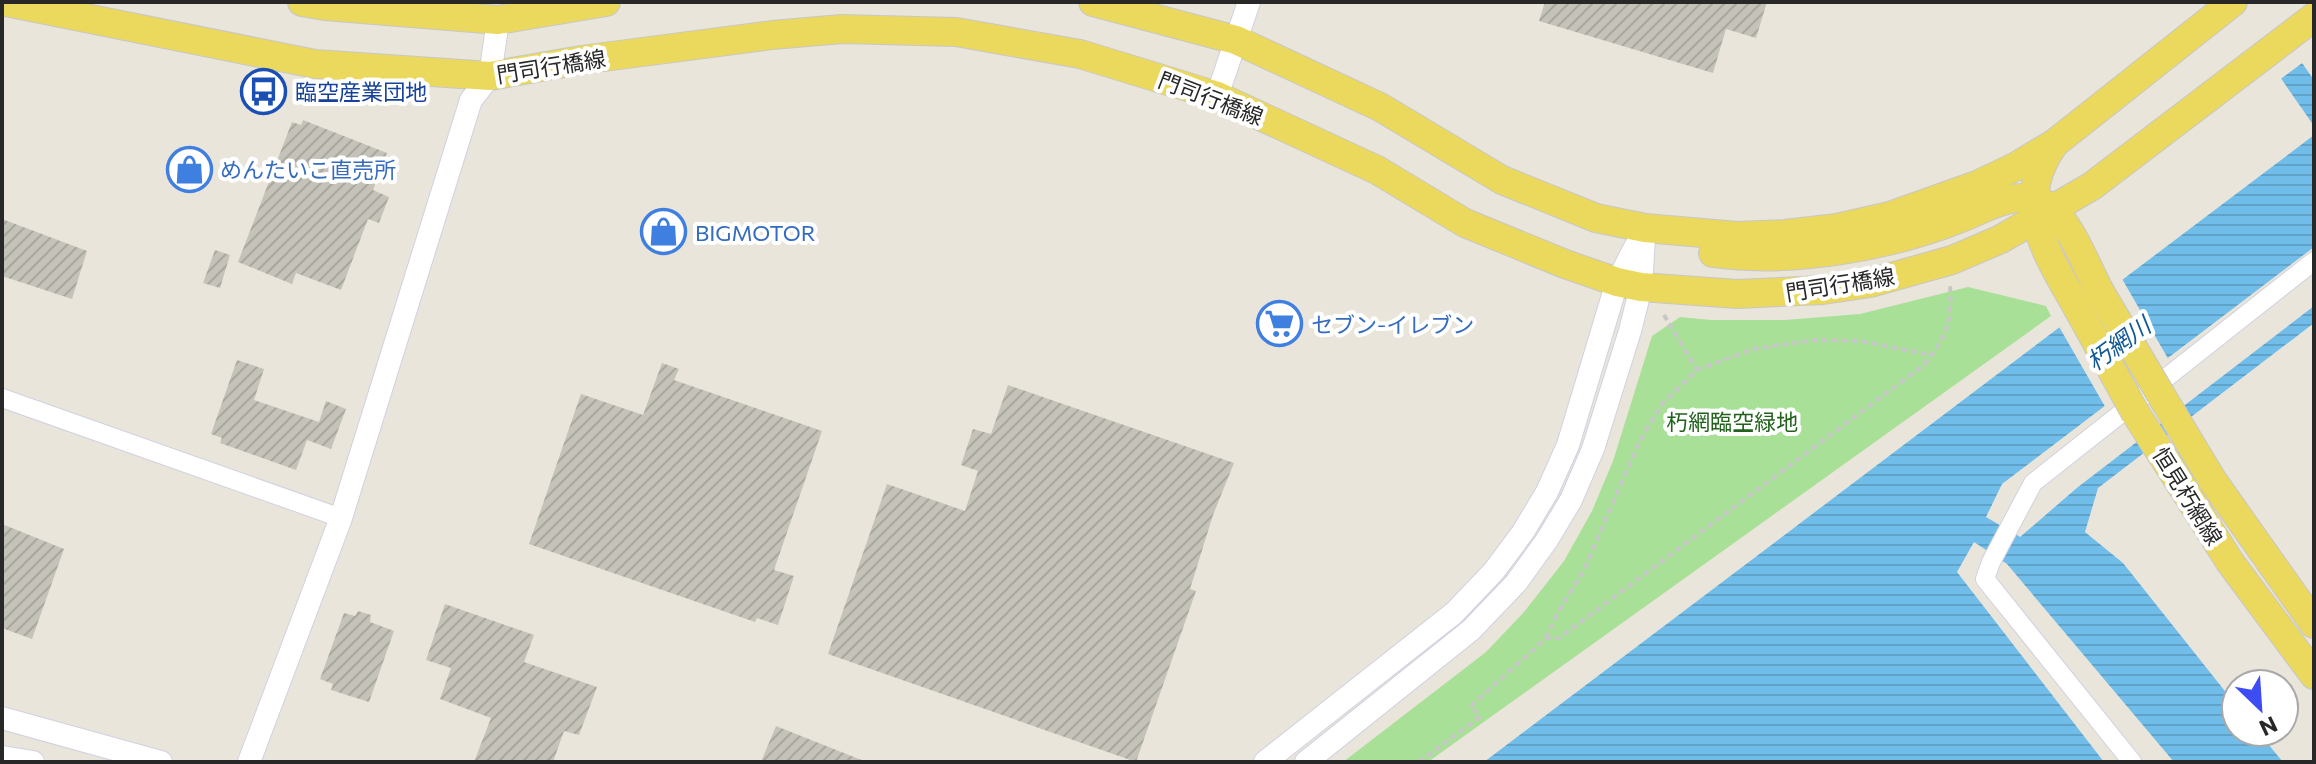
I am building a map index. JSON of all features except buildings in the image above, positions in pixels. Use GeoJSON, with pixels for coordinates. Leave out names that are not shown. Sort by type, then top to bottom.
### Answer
{"type":"FeatureCollection","features":[{"type":"Feature","properties":{"kind":"main road","name":"門司行橋線"},"geometry":{"type":"LineString","coordinates":[[6,2],[315,64],[490,76],[581,60],[772,35],[842,29],[956,32],[1080,54],[1217,96],[1377,170],[1465,223],[1565,264],[1629,284],[1737,294],[1823,290],[1913,272],[2001,239],[2041,210],[2092,186],[2314,17]]}},
{"type":"Feature","properties":{"kind":"main road"},"geometry":{"type":"LineString","coordinates":[[302,2],[325,6],[504,11],[606,2]]}},
{"type":"Feature","properties":{"kind":"main road"},"geometry":{"type":"LineString","coordinates":[[1093,2],[1236,40],[1380,107],[1502,180],[1596,218],[1645,228],[1737,236],[1837,228],[1890,216],[1954,194],[2015,167],[2055,143],[2226,7]]}},
{"type":"Feature","properties":{"kind":"main road"},"geometry":{"type":"LineString","coordinates":[[1645,228],[1707,252],[1760,255],[1869,245],[1902,238],[2005,200],[2041,210],[2039,169],[2055,143]]}},
{"type":"Feature","properties":{"kind":"main road"},"geometry":{"type":"LineString","coordinates":[[2071,235],[2073,207],[2092,186]]}},
{"type":"Feature","properties":{"kind":"main road","name":"恒見朽網線"},"geometry":{"type":"LineString","coordinates":[[2041,210],[2071,235],[2099,290],[2213,481],[2314,624]]}},
{"type":"Feature","properties":{"kind":"main road","name":"恒見朽網線"},"geometry":{"type":"LineString","coordinates":[[2041,210],[2045,250],[2136,414],[2230,562],[2314,675]]}},
{"type":"Feature","properties":{"kind":"main road"},"geometry":{"type":"LineString","coordinates":[[2001,239],[2025,238],[2045,250]]}},
{"type":"Feature","properties":{"kind":"street"},"geometry":{"type":"LineString","coordinates":[[1217,96],[1249,2]]}},
{"type":"Feature","properties":{"kind":"street"},"geometry":{"type":"LineString","coordinates":[[249,762],[341,518],[471,100],[490,76],[504,11]]}},
{"type":"Feature","properties":{"kind":"street"},"geometry":{"type":"LineString","coordinates":[[1265,762],[1454,613],[1494,571],[1516,542],[1547,492],[1568,445],[1629,284],[1645,228]]}},
{"type":"Feature","properties":{"kind":"street"},"geometry":{"type":"LineString","coordinates":[[2132,762],[1985,579],[1991,562],[2033,483],[2314,261]]}},
{"type":"Feature","properties":{"kind":"street"},"geometry":{"type":"LineString","coordinates":[[1306,762],[1471,630],[1516,583],[1547,540],[1571,500],[1593,449],[1630,331],[1629,284]]}},
{"type":"Feature","properties":{"kind":"street"},"geometry":{"type":"LineString","coordinates":[[2,398],[341,518]]}},
{"type":"Feature","properties":{"kind":"street"},"geometry":{"type":"LineString","coordinates":[[2,718],[161,762]]}},
{"type":"Feature","properties":{"kind":"street"},"geometry":{"type":"LineString","coordinates":[[2,757],[33,762]]}},
{"type":"Feature","properties":{"kind":"path"},"geometry":{"type":"LineString","coordinates":[[1546,638],[1559,638],[1924,365],[1944,340],[1950,315],[1950,282]]}},
{"type":"Feature","properties":{"kind":"path"},"geometry":{"type":"LineString","coordinates":[[1664,315],[1697,370]]}},
{"type":"Feature","properties":{"kind":"path"},"geometry":{"type":"LineString","coordinates":[[1419,762],[1480,717],[1471,706],[1546,638],[1584,570],[1639,442],[1662,404],[1697,370],[1753,349],[1815,340],[1860,341],[1931,355]]}},
{"type":"Feature","properties":{"kind":"green space","name":"朽網臨空緑地"},"geometry":{"type":"Polygon","coordinates":[[[1968,287],[2046,306],[2051,316],[1428,762],[1343,762],[1486,652],[1524,612],[1564,561],[1592,511],[1613,461],[1652,336],[1680,317],[1785,320],[1860,314],[1968,287]]]}},
{"type":"Feature","properties":{"kind":"water"},"geometry":{"type":"Polygon","coordinates":[[[2228,2],[2259,2],[2314,80],[2314,126],[2228,2]]]}},
{"type":"Feature","properties":{"kind":"water","name":"朽網川"},"geometry":{"type":"Polygon","coordinates":[[[2314,135],[2314,247],[2002,484],[1986,517],[2020,537],[2078,487],[2314,306],[2314,323],[2098,488],[2085,532],[2123,563],[2220,685],[2220,748],[2271,748],[2283,762],[2174,762],[2007,564],[1974,542],[1957,572],[2104,762],[1484,762],[2314,135]]]}},
{"type":"Feature","properties":{"kind":"pier"},"geometry":{"type":"Polygon","coordinates":[[[2224,2],[2264,2],[2305,61],[2278,81],[2224,2]]]}},
{"type":"Feature","properties":{"kind":"pier"},"geometry":{"type":"Polygon","coordinates":[[[2121,277],[2170,362],[2107,410],[2058,325],[2121,277]]]}},
{"type":"Feature","properties":{"kind":"place","name":"臨空産業団地"},"geometry":{"type":"Point","coordinates":[264,91]}},
{"type":"Feature","properties":{"kind":"place","name":"めんたいこ直売所"},"geometry":{"type":"Point","coordinates":[189,169]}},
{"type":"Feature","properties":{"kind":"place","name":"BIGMOTOR"},"geometry":{"type":"Point","coordinates":[664,232]}},
{"type":"Feature","properties":{"kind":"place","name":"セブン-イレブン"},"geometry":{"type":"Point","coordinates":[1280,324]}}]}
